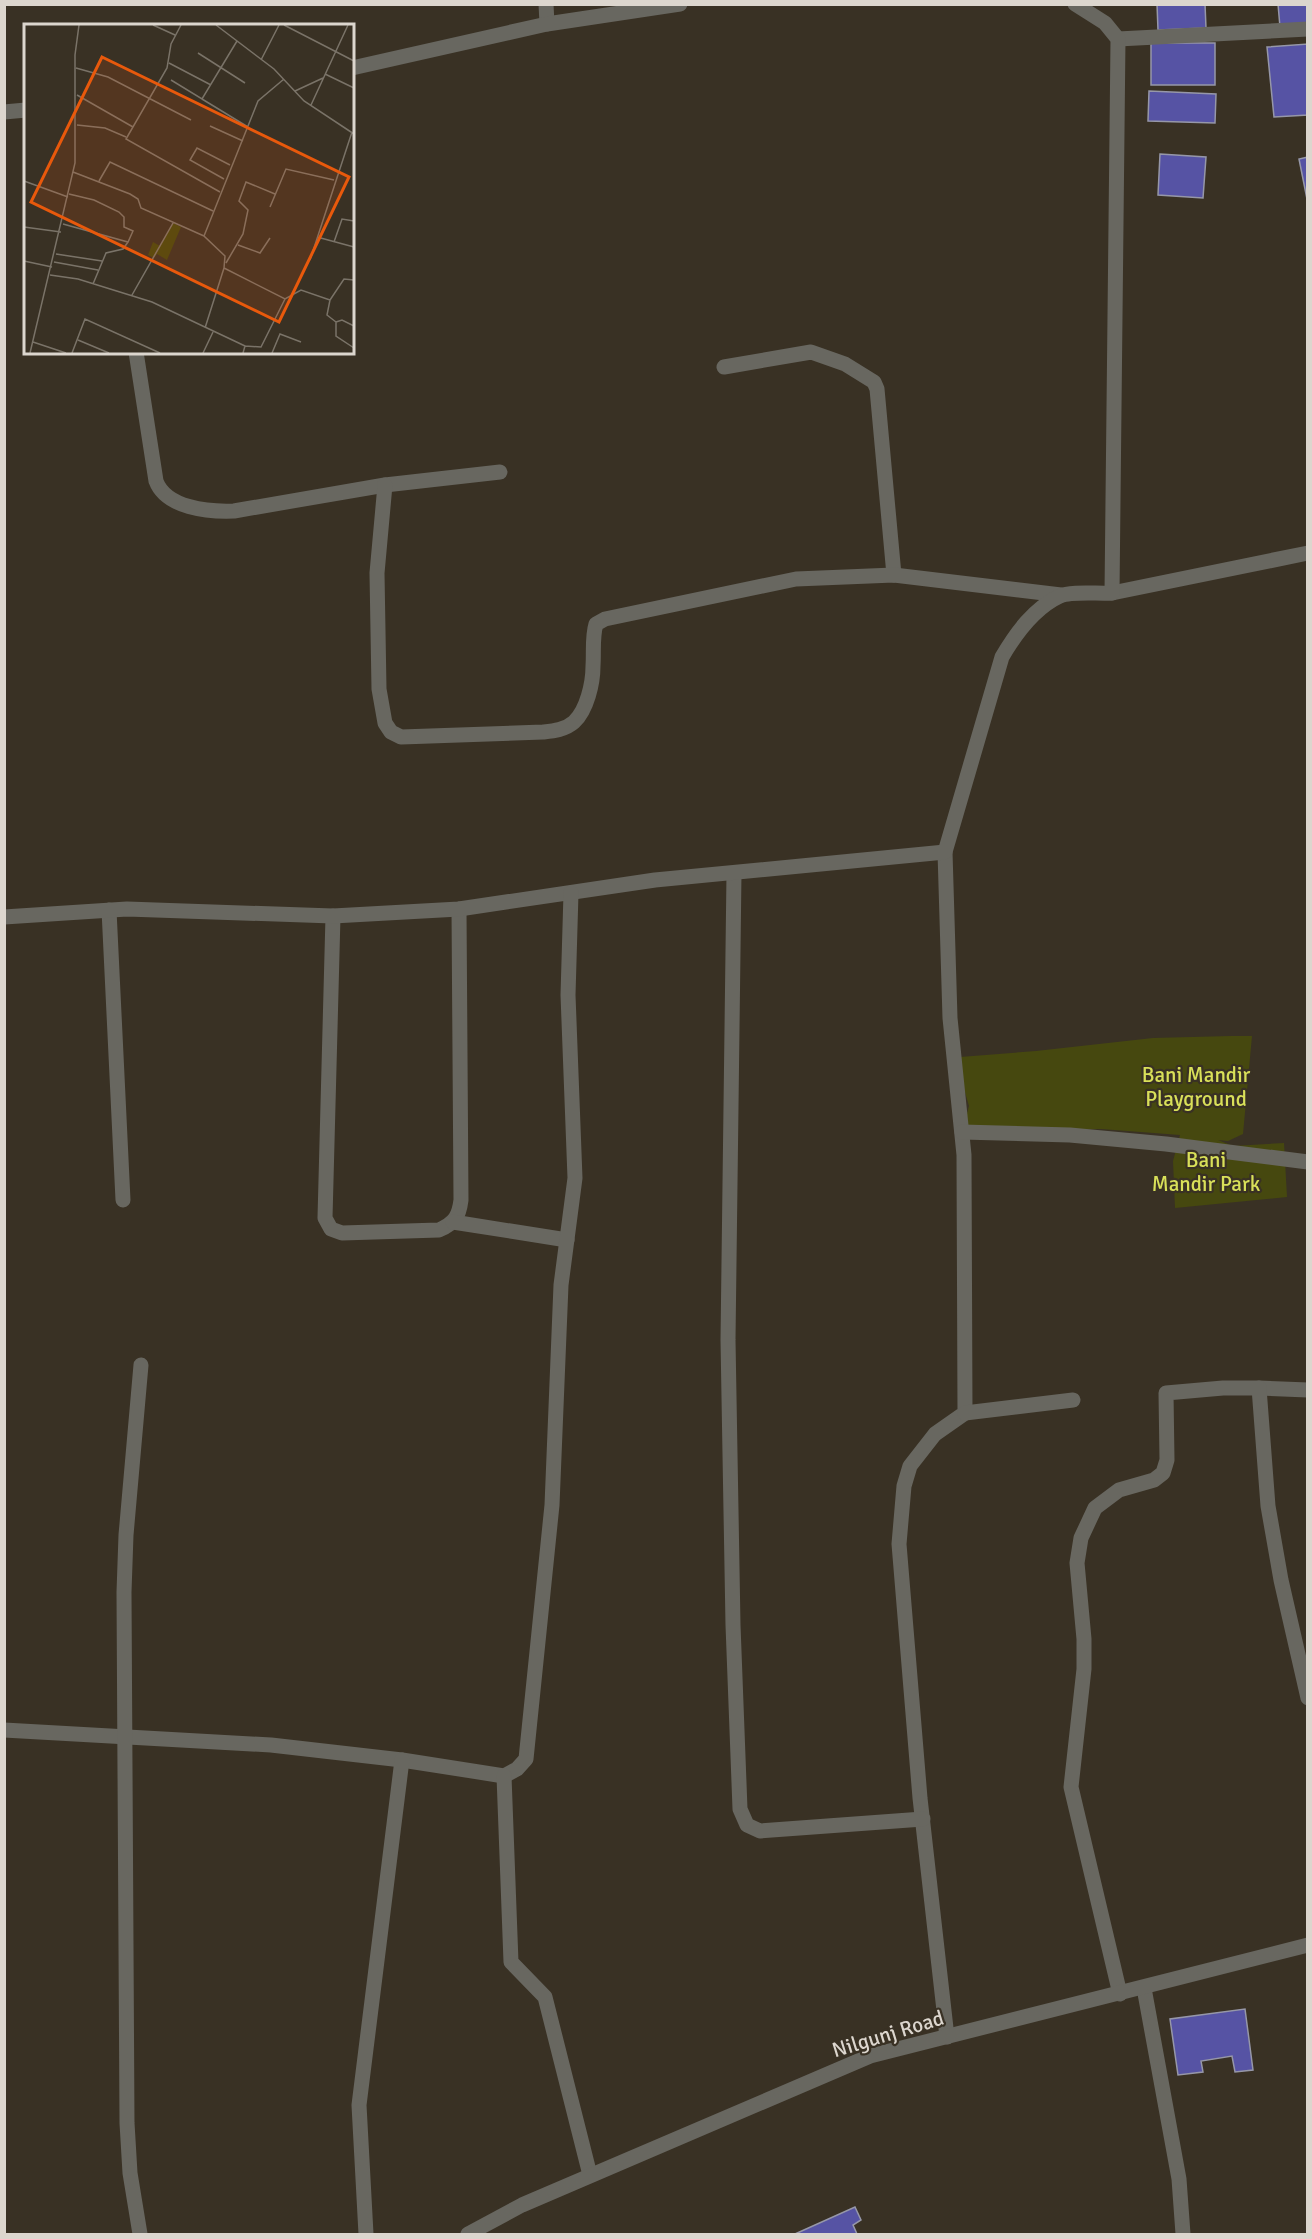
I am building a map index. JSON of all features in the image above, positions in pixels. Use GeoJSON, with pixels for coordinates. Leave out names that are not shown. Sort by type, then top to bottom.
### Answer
{"type":"FeatureCollection","features":[{"type":"Feature","properties":{"kind":"street"},"geometry":{"type":"LineString","coordinates":[[546,4],[548,24]]}},
{"type":"Feature","properties":{"kind":"street"},"geometry":{"type":"LineString","coordinates":[[354,68],[548,24],[680,4]]}},
{"type":"Feature","properties":{"kind":"street"},"geometry":{"type":"LineString","coordinates":[[1075,4],[1105,23],[1118,39],[1112,593]]}},
{"type":"Feature","properties":{"kind":"street"},"geometry":{"type":"LineString","coordinates":[[1118,39],[1308,29]]}},
{"type":"Feature","properties":{"kind":"street"},"geometry":{"type":"LineString","coordinates":[[4,112],[24,110]]}},
{"type":"Feature","properties":{"kind":"street"},"geometry":{"type":"LineString","coordinates":[[724,367],[811,352],[846,364],[874,382],[877,388],[894,575]]}},
{"type":"Feature","properties":{"kind":"street"},"geometry":{"type":"LineString","coordinates":[[136,354],[156,481],[160,492],[168,498],[217,512],[234,511],[385,485],[500,472]]}},
{"type":"Feature","properties":{"kind":"street"},"geometry":{"type":"LineString","coordinates":[[385,485],[377,573],[379,689],[385,723],[391,732],[400,736],[543,732],[569,726],[575,721],[586,701],[593,669],[593,633],[596,624],[605,619],[796,579],[894,575],[1061,595],[1112,593],[1308,553]]}},
{"type":"Feature","properties":{"kind":"street"},"geometry":{"type":"LineString","coordinates":[[965,1413],[964,1155],[950,1018],[945,852],[1002,657],[1017,633],[1032,617],[1061,595]]}},
{"type":"Feature","properties":{"kind":"street"},"geometry":{"type":"LineString","coordinates":[[4,917],[110,910],[333,916],[459,909],[655,880],[945,852]]}},
{"type":"Feature","properties":{"kind":"street"},"geometry":{"type":"LineString","coordinates":[[734,873],[728,1340],[733,1625],[740,1809],[747,1825],[759,1831],[923,1819]]}},
{"type":"Feature","properties":{"kind":"street"},"geometry":{"type":"LineString","coordinates":[[4,1730],[272,1744],[402,1760],[504,1776],[526,1759],[552,1505],[561,1285],[575,1178],[568,995],[571,893]]}},
{"type":"Feature","properties":{"kind":"street"},"geometry":{"type":"LineString","coordinates":[[333,916],[325,1218],[331,1229],[342,1233],[439,1230],[453,1222],[459,1214],[461,1200],[459,909]]}},
{"type":"Feature","properties":{"kind":"street"},"geometry":{"type":"LineString","coordinates":[[110,910],[123,1200]]}},
{"type":"Feature","properties":{"kind":"street"},"geometry":{"type":"LineString","coordinates":[[962,1132],[1070,1135],[1166,1144],[1308,1162]]}},
{"type":"Feature","properties":{"kind":"street"},"geometry":{"type":"LineString","coordinates":[[453,1222],[567,1240]]}},
{"type":"Feature","properties":{"kind":"street"},"geometry":{"type":"LineString","coordinates":[[140,2235],[130,2173],[127,2123],[124,1581],[141,1365]]}},
{"type":"Feature","properties":{"kind":"street"},"geometry":{"type":"LineString","coordinates":[[1120,1994],[1071,1787],[1084,1670],[1084,1639],[1077,1563],[1081,1538],[1095,1508],[1103,1501],[1119,1490],[1154,1480],[1162,1473],[1167,1460],[1166,1393],[1223,1388],[1308,1390]]}},
{"type":"Feature","properties":{"kind":"street"},"geometry":{"type":"LineString","coordinates":[[1259,1388],[1270,1516],[1281,1580],[1308,1698]]}},
{"type":"Feature","properties":{"kind":"street"},"geometry":{"type":"LineString","coordinates":[[947,2037],[923,1819],[900,1544],[904,1486],[910,1466],[923,1446],[934,1434],[965,1413],[1073,1400]]}},
{"type":"Feature","properties":{"kind":"street"},"geometry":{"type":"LineString","coordinates":[[366,2235],[359,2105],[402,1760]]}},
{"type":"Feature","properties":{"kind":"street"},"geometry":{"type":"LineString","coordinates":[[504,1776],[511,1962],[545,1997],[590,2175]]}},
{"type":"Feature","properties":{"kind":"street","name":"Nilgunj Road"},"geometry":{"type":"LineString","coordinates":[[468,2235],[522,2205],[870,2056],[1308,1945]]}},
{"type":"Feature","properties":{"kind":"street"},"geometry":{"type":"LineString","coordinates":[[1144,1988],[1179,2179],[1183,2235]]}},
{"type":"Feature","properties":{"kind":"green space","name":"Bani Mandir Playground"},"geometry":{"type":"Polygon","coordinates":[[[1252,1036],[1243,1134],[1228,1141],[1218,1140],[1233,1146],[1284,1143],[1287,1197],[1175,1208],[1173,1161],[1180,1135],[1101,1129],[962,1132],[969,1106],[962,1082],[960,1057],[1153,1038],[1252,1036]]]}},
{"type":"Feature","properties":{"kind":"building"},"geometry":{"type":"Polygon","coordinates":[[[1157,4],[1205,4],[1206,28],[1158,30],[1157,4]]]}},
{"type":"Feature","properties":{"kind":"building"},"geometry":{"type":"Polygon","coordinates":[[[1278,4],[1308,4],[1308,24],[1280,27],[1278,4]]]}},
{"type":"Feature","properties":{"kind":"building"},"geometry":{"type":"Polygon","coordinates":[[[1151,43],[1215,43],[1215,85],[1151,85],[1151,43]]]}},
{"type":"Feature","properties":{"kind":"building"},"geometry":{"type":"Polygon","coordinates":[[[1308,44],[1308,115],[1274,117],[1267,47],[1308,44]]]}},
{"type":"Feature","properties":{"kind":"building"},"geometry":{"type":"Polygon","coordinates":[[[1149,91],[1216,94],[1215,123],[1148,121],[1149,91]]]}},
{"type":"Feature","properties":{"kind":"building"},"geometry":{"type":"Polygon","coordinates":[[[1160,154],[1206,157],[1203,198],[1158,195],[1160,154]]]}},
{"type":"Feature","properties":{"kind":"building"},"geometry":{"type":"Polygon","coordinates":[[[1308,157],[1308,204],[1299,159],[1308,157]]]}},
{"type":"Feature","properties":{"kind":"building"},"geometry":{"type":"Polygon","coordinates":[[[1245,2009],[1253,2070],[1235,2072],[1232,2056],[1201,2061],[1203,2072],[1178,2075],[1170,2019],[1245,2009]]]}},
{"type":"Feature","properties":{"kind":"building"},"geometry":{"type":"Polygon","coordinates":[[[855,2207],[861,2220],[853,2225],[857,2234],[795,2234],[855,2207]]]}},
{"type":"Feature","properties":{"kind":"park label","name":"Bani Mandir Park"},"geometry":{"type":"Point","coordinates":[1206,1172]}}]}
